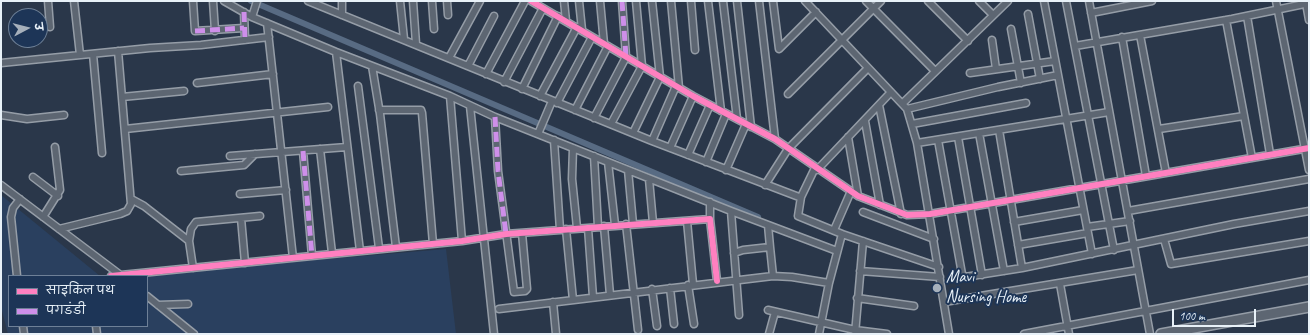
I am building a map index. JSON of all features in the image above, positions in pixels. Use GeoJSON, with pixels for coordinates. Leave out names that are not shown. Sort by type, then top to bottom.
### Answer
{"type":"FeatureCollection","features":[{"type":"Feature","properties":{"kind":"highway"},"geometry":{"type":"LineString","coordinates":[[1161,334],[1309,307]]}},
{"type":"Feature","properties":{"kind":"highway"},"geometry":{"type":"LineString","coordinates":[[1194,334],[1309,313]]}},
{"type":"Feature","properties":{"kind":"street"},"geometry":{"type":"LineString","coordinates":[[48,1],[50,27]]}},
{"type":"Feature","properties":{"kind":"street"},"geometry":{"type":"LineString","coordinates":[[74,1],[80,55]]}},
{"type":"Feature","properties":{"kind":"street"},"geometry":{"type":"LineString","coordinates":[[193,1],[195,32],[244,28]]}},
{"type":"Feature","properties":{"kind":"street"},"geometry":{"type":"LineString","coordinates":[[213,1],[215,31]]}},
{"type":"Feature","properties":{"kind":"street"},"geometry":{"type":"LineString","coordinates":[[224,1],[252,17],[336,52],[450,96],[495,117],[731,211],[837,251]]}},
{"type":"Feature","properties":{"kind":"street"},"geometry":{"type":"LineString","coordinates":[[308,1],[594,118],[726,170],[801,197]]}},
{"type":"Feature","properties":{"kind":"street"},"geometry":{"type":"LineString","coordinates":[[342,1],[342,15]]}},
{"type":"Feature","properties":{"kind":"street"},"geometry":{"type":"LineString","coordinates":[[400,1],[404,39]]}},
{"type":"Feature","properties":{"kind":"street"},"geometry":{"type":"LineString","coordinates":[[413,1],[416,44]]}},
{"type":"Feature","properties":{"kind":"street"},"geometry":{"type":"LineString","coordinates":[[432,1],[434,29]]}},
{"type":"Feature","properties":{"kind":"street"},"geometry":{"type":"LineString","coordinates":[[447,1],[448,15]]}},
{"type":"Feature","properties":{"kind":"street"},"geometry":{"type":"LineString","coordinates":[[449,58],[480,1]]}},
{"type":"Feature","properties":{"kind":"street"},"geometry":{"type":"LineString","coordinates":[[486,74],[525,1]]}},
{"type":"Feature","properties":{"kind":"street"},"geometry":{"type":"LineString","coordinates":[[531,1],[544,6],[592,37],[693,96],[775,139],[816,169],[858,196],[901,214],[912,216],[930,214],[1307,148]]}},
{"type":"Feature","properties":{"kind":"street"},"geometry":{"type":"LineString","coordinates":[[564,1],[566,21]]}},
{"type":"Feature","properties":{"kind":"street"},"geometry":{"type":"LineString","coordinates":[[540,96],[579,29],[580,1]]}},
{"type":"Feature","properties":{"kind":"street"},"geometry":{"type":"LineString","coordinates":[[575,110],[606,45],[600,1]]}},
{"type":"Feature","properties":{"kind":"street"},"geometry":{"type":"LineString","coordinates":[[594,118],[626,57],[622,1]]}},
{"type":"Feature","properties":{"kind":"street"},"geometry":{"type":"LineString","coordinates":[[611,124],[642,66],[636,1]]}},
{"type":"Feature","properties":{"kind":"street"},"geometry":{"type":"LineString","coordinates":[[633,133],[660,77],[652,1]]}},
{"type":"Feature","properties":{"kind":"street"},"geometry":{"type":"LineString","coordinates":[[652,141],[678,87],[671,1]]}},
{"type":"Feature","properties":{"kind":"street"},"geometry":{"type":"LineString","coordinates":[[691,1],[695,50]]}},
{"type":"Feature","properties":{"kind":"street"},"geometry":{"type":"LineString","coordinates":[[706,162],[724,112],[708,1]]}},
{"type":"Feature","properties":{"kind":"street"},"geometry":{"type":"LineString","coordinates":[[723,1],[737,119]]}},
{"type":"Feature","properties":{"kind":"street"},"geometry":{"type":"LineString","coordinates":[[726,170],[748,125],[738,1]]}},
{"type":"Feature","properties":{"kind":"street"},"geometry":{"type":"LineString","coordinates":[[759,1],[775,139]]}},
{"type":"Feature","properties":{"kind":"street"},"geometry":{"type":"LineString","coordinates":[[773,1],[779,49],[816,12]]}},
{"type":"Feature","properties":{"kind":"street"},"geometry":{"type":"LineString","coordinates":[[805,1],[903,103],[907,109],[917,143],[939,267],[949,334]]}},
{"type":"Feature","properties":{"kind":"street"},"geometry":{"type":"LineString","coordinates":[[866,1],[935,71]]}},
{"type":"Feature","properties":{"kind":"street"},"geometry":{"type":"LineString","coordinates":[[788,94],[881,1]]}},
{"type":"Feature","properties":{"kind":"street"},"geometry":{"type":"LineString","coordinates":[[928,1],[968,41]]}},
{"type":"Feature","properties":{"kind":"street"},"geometry":{"type":"LineString","coordinates":[[979,1],[993,15]]}},
{"type":"Feature","properties":{"kind":"street"},"geometry":{"type":"LineString","coordinates":[[903,103],[1008,1]]}},
{"type":"Feature","properties":{"kind":"street"},"geometry":{"type":"LineString","coordinates":[[1044,1],[1092,254]]}},
{"type":"Feature","properties":{"kind":"street"},"geometry":{"type":"LineString","coordinates":[[1066,1],[1100,184],[1114,250]]}},
{"type":"Feature","properties":{"kind":"street"},"geometry":{"type":"LineString","coordinates":[[1089,1],[1150,334]]}},
{"type":"Feature","properties":{"kind":"street"},"geometry":{"type":"LineString","coordinates":[[1091,13],[1152,1]]}},
{"type":"Feature","properties":{"kind":"street"},"geometry":{"type":"LineString","coordinates":[[1276,1],[1307,148],[1309,170]]}},
{"type":"Feature","properties":{"kind":"street"},"geometry":{"type":"LineString","coordinates":[[1075,46],[1226,20],[1308,3],[1309,20]]}},
{"type":"Feature","properties":{"kind":"street"},"geometry":{"type":"LineString","coordinates":[[252,17],[256,4]]}},
{"type":"Feature","properties":{"kind":"street"},"geometry":{"type":"LineString","coordinates":[[504,82],[544,6]]}},
{"type":"Feature","properties":{"kind":"street"},"geometry":{"type":"LineString","coordinates":[[244,12],[245,40]]}},
{"type":"Feature","properties":{"kind":"street"},"geometry":{"type":"LineString","coordinates":[[1028,14],[1040,79]]}},
{"type":"Feature","properties":{"kind":"street"},"geometry":{"type":"LineString","coordinates":[[468,66],[494,16]]}},
{"type":"Feature","properties":{"kind":"street"},"geometry":{"type":"LineString","coordinates":[[522,89],[558,16]]}},
{"type":"Feature","properties":{"kind":"street"},"geometry":{"type":"LineString","coordinates":[[1247,16],[1270,154]]}},
{"type":"Feature","properties":{"kind":"street"},"geometry":{"type":"LineString","coordinates":[[1226,20],[1252,158]]}},
{"type":"Feature","properties":{"kind":"street"},"geometry":{"type":"LineString","coordinates":[[267,23],[293,258]]}},
{"type":"Feature","properties":{"kind":"street"},"geometry":{"type":"LineString","coordinates":[[1011,29],[1021,83]]}},
{"type":"Feature","properties":{"kind":"street"},"geometry":{"type":"LineString","coordinates":[[1140,35],[1159,129],[1166,173]]}},
{"type":"Feature","properties":{"kind":"street"},"geometry":{"type":"LineString","coordinates":[[1,63],[118,51],[201,45],[269,37]]}},
{"type":"Feature","properties":{"kind":"street"},"geometry":{"type":"LineString","coordinates":[[538,134],[549,108],[592,37]]}},
{"type":"Feature","properties":{"kind":"street"},"geometry":{"type":"LineString","coordinates":[[1122,37],[1146,176]]}},
{"type":"Feature","properties":{"kind":"street"},"geometry":{"type":"LineString","coordinates":[[992,40],[996,69]]}},
{"type":"Feature","properties":{"kind":"street"},"geometry":{"type":"LineString","coordinates":[[59,229],[120,214],[130,208],[131,199],[118,51]]}},
{"type":"Feature","properties":{"kind":"street"},"geometry":{"type":"LineString","coordinates":[[336,52],[360,251]]}},
{"type":"Feature","properties":{"kind":"street"},"geometry":{"type":"LineString","coordinates":[[93,54],[102,153]]}},
{"type":"Feature","properties":{"kind":"street"},"geometry":{"type":"LineString","coordinates":[[970,73],[1055,61]]}},
{"type":"Feature","properties":{"kind":"street"},"geometry":{"type":"LineString","coordinates":[[372,66],[396,247]]}},
{"type":"Feature","properties":{"kind":"street"},"geometry":{"type":"LineString","coordinates":[[766,184],[788,149],[868,68]]}},
{"type":"Feature","properties":{"kind":"street"},"geometry":{"type":"LineString","coordinates":[[197,83],[273,74]]}},
{"type":"Feature","properties":{"kind":"street"},"geometry":{"type":"LineString","coordinates":[[907,109],[1058,75]]}},
{"type":"Feature","properties":{"kind":"street"},"geometry":{"type":"LineString","coordinates":[[358,86],[379,248]]}},
{"type":"Feature","properties":{"kind":"street"},"geometry":{"type":"LineString","coordinates":[[122,97],[184,91]]}},
{"type":"Feature","properties":{"kind":"street"},"geometry":{"type":"LineString","coordinates":[[891,92],[865,121],[816,169],[801,197],[798,216],[842,234],[939,267]]}},
{"type":"Feature","properties":{"kind":"street"},"geometry":{"type":"LineString","coordinates":[[450,96],[462,241]]}},
{"type":"Feature","properties":{"kind":"street"},"geometry":{"type":"LineString","coordinates":[[670,148],[693,96]]}},
{"type":"Feature","properties":{"kind":"street"},"geometry":{"type":"LineString","coordinates":[[912,124],[1026,103]]}},
{"type":"Feature","properties":{"kind":"street"},"geometry":{"type":"LineString","coordinates":[[688,155],[710,105]]}},
{"type":"Feature","properties":{"kind":"street"},"geometry":{"type":"LineString","coordinates":[[879,105],[901,214]]}},
{"type":"Feature","properties":{"kind":"street"},"geometry":{"type":"LineString","coordinates":[[470,106],[494,334]]}},
{"type":"Feature","properties":{"kind":"street"},"geometry":{"type":"LineString","coordinates":[[125,129],[278,114],[328,107]]}},
{"type":"Feature","properties":{"kind":"street"},"geometry":{"type":"LineString","coordinates":[[379,110],[421,110],[433,244]]}},
{"type":"Feature","properties":{"kind":"street"},"geometry":{"type":"LineString","coordinates":[[917,143],[1109,112]]}},
{"type":"Feature","properties":{"kind":"street"},"geometry":{"type":"LineString","coordinates":[[1,115],[27,119],[64,115]]}},
{"type":"Feature","properties":{"kind":"street"},"geometry":{"type":"LineString","coordinates":[[1159,129],[1244,116]]}},
{"type":"Feature","properties":{"kind":"street"},"geometry":{"type":"LineString","coordinates":[[495,117],[498,171],[512,290],[515,292],[527,290],[522,233]]}},
{"type":"Feature","properties":{"kind":"street"},"geometry":{"type":"LineString","coordinates":[[865,121],[880,206]]}},
{"type":"Feature","properties":{"kind":"street"},"geometry":{"type":"LineString","coordinates":[[999,130],[1009,200],[1022,268]]}},
{"type":"Feature","properties":{"kind":"street"},"geometry":{"type":"LineString","coordinates":[[979,134],[1004,271]]}},
{"type":"Feature","properties":{"kind":"street"},"geometry":{"type":"LineString","coordinates":[[848,137],[858,196]]}},
{"type":"Feature","properties":{"kind":"street"},"geometry":{"type":"LineString","coordinates":[[958,137],[982,275]]}},
{"type":"Feature","properties":{"kind":"street"},"geometry":{"type":"LineString","coordinates":[[554,140],[563,229],[573,300]]}},
{"type":"Feature","properties":{"kind":"street"},"geometry":{"type":"LineString","coordinates":[[938,140],[962,274],[966,277],[1022,268],[1309,211]]}},
{"type":"Feature","properties":{"kind":"street"},"geometry":{"type":"LineString","coordinates":[[43,217],[58,196],[60,186],[55,147]]}},
{"type":"Feature","properties":{"kind":"street"},"geometry":{"type":"LineString","coordinates":[[230,156],[347,147]]}},
{"type":"Feature","properties":{"kind":"street"},"geometry":{"type":"LineString","coordinates":[[572,148],[572,179],[577,228]]}},
{"type":"Feature","properties":{"kind":"street"},"geometry":{"type":"LineString","coordinates":[[320,149],[332,253]]}},
{"type":"Feature","properties":{"kind":"street"},"geometry":{"type":"LineString","coordinates":[[303,151],[312,256]]}},
{"type":"Feature","properties":{"kind":"street"},"geometry":{"type":"LineString","coordinates":[[181,171],[244,165],[255,154]]}},
{"type":"Feature","properties":{"kind":"street"},"geometry":{"type":"LineString","coordinates":[[594,156],[610,295]]}},
{"type":"Feature","properties":{"kind":"street"},"geometry":{"type":"LineString","coordinates":[[608,162],[615,225]]}},
{"type":"Feature","properties":{"kind":"street"},"geometry":{"type":"LineString","coordinates":[[628,170],[629,224],[633,291],[638,330]]}},
{"type":"Feature","properties":{"kind":"street"},"geometry":{"type":"LineString","coordinates":[[33,177],[58,196]]}},
{"type":"Feature","properties":{"kind":"street"},"geometry":{"type":"LineString","coordinates":[[650,179],[654,223]]}},
{"type":"Feature","properties":{"kind":"street"},"geometry":{"type":"LineString","coordinates":[[1128,211],[1309,179]]}},
{"type":"Feature","properties":{"kind":"street"},"geometry":{"type":"LineString","coordinates":[[1,185],[121,275],[379,248],[462,241],[506,234],[710,219]]}},
{"type":"Feature","properties":{"kind":"street"},"geometry":{"type":"LineString","coordinates":[[240,194],[286,190]]}},
{"type":"Feature","properties":{"kind":"street"},"geometry":{"type":"LineString","coordinates":[[834,230],[851,191]]}},
{"type":"Feature","properties":{"kind":"street"},"geometry":{"type":"LineString","coordinates":[[17,275],[11,217],[13,208],[20,199]]}},
{"type":"Feature","properties":{"kind":"street"},"geometry":{"type":"LineString","coordinates":[[131,199],[144,206],[189,242]]}},
{"type":"Feature","properties":{"kind":"street"},"geometry":{"type":"LineString","coordinates":[[710,202],[710,219],[716,281]]}},
{"type":"Feature","properties":{"kind":"street"},"geometry":{"type":"LineString","coordinates":[[1014,222],[1083,210]]}},
{"type":"Feature","properties":{"kind":"street"},"geometry":{"type":"LineString","coordinates":[[731,211],[739,315]]}},
{"type":"Feature","properties":{"kind":"street"},"geometry":{"type":"LineString","coordinates":[[863,212],[934,238]]}},
{"type":"Feature","properties":{"kind":"street"},"geometry":{"type":"LineString","coordinates":[[194,268],[189,242],[191,228],[196,222],[260,216]]}},
{"type":"Feature","properties":{"kind":"street"},"geometry":{"type":"LineString","coordinates":[[241,218],[245,263]]}},
{"type":"Feature","properties":{"kind":"street"},"geometry":{"type":"LineString","coordinates":[[687,221],[694,324]]}},
{"type":"Feature","properties":{"kind":"street"},"geometry":{"type":"LineString","coordinates":[[1018,245],[1109,224],[1130,221]]}},
{"type":"Feature","properties":{"kind":"street"},"geometry":{"type":"LineString","coordinates":[[768,225],[773,276]]}},
{"type":"Feature","properties":{"kind":"street"},"geometry":{"type":"LineString","coordinates":[[588,228],[593,297]]}},
{"type":"Feature","properties":{"kind":"street"},"geometry":{"type":"LineString","coordinates":[[819,334],[829,283],[842,234]]}},
{"type":"Feature","properties":{"kind":"street"},"geometry":{"type":"LineString","coordinates":[[1164,239],[1171,264],[1309,241]]}},
{"type":"Feature","properties":{"kind":"street"},"geometry":{"type":"LineString","coordinates":[[855,332],[863,240]]}},
{"type":"Feature","properties":{"kind":"street"},"geometry":{"type":"LineString","coordinates":[[734,253],[743,250],[770,247]]}},
{"type":"Feature","properties":{"kind":"street"},"geometry":{"type":"LineString","coordinates":[[944,302],[1138,270]]}},
{"type":"Feature","properties":{"kind":"street"},"geometry":{"type":"LineString","coordinates":[[860,271],[940,277]]}},
{"type":"Feature","properties":{"kind":"street"},"geometry":{"type":"LineString","coordinates":[[499,309],[716,281],[773,276],[786,276],[829,283]]}},
{"type":"Feature","properties":{"kind":"street"},"geometry":{"type":"LineString","coordinates":[[1024,334],[1309,280]]}},
{"type":"Feature","properties":{"kind":"street"},"geometry":{"type":"LineString","coordinates":[[1060,284],[1069,334]]}},
{"type":"Feature","properties":{"kind":"street"},"geometry":{"type":"LineString","coordinates":[[670,288],[674,324]]}},
{"type":"Feature","properties":{"kind":"street"},"geometry":{"type":"LineString","coordinates":[[652,289],[657,326]]}},
{"type":"Feature","properties":{"kind":"street"},"geometry":{"type":"LineString","coordinates":[[148,297],[194,334]]}},
{"type":"Feature","properties":{"kind":"street"},"geometry":{"type":"LineString","coordinates":[[857,298],[914,306]]}},
{"type":"Feature","properties":{"kind":"street"},"geometry":{"type":"LineString","coordinates":[[553,302],[556,334]]}},
{"type":"Feature","properties":{"kind":"street"},"geometry":{"type":"LineString","coordinates":[[158,305],[188,304]]}},
{"type":"Feature","properties":{"kind":"street"},"geometry":{"type":"LineString","coordinates":[[769,334],[771,311],[821,322],[855,332],[887,334]]}},
{"type":"Feature","properties":{"kind":"shaded area"},"geometry":{"type":"Polygon","coordinates":[[[1,195],[99,275],[8,275],[8,327],[148,327],[148,275],[137,275],[446,249],[456,334],[8,334],[1,307],[1,195]]]}},
{"type":"Feature","properties":{"kind":"waterway"},"geometry":{"type":"LineString","coordinates":[[251,1],[758,217]]}},
{"type":"Feature","properties":{"kind":"marked path"},"geometry":{"type":"LineString","coordinates":[[622,1],[626,57]]}},
{"type":"Feature","properties":{"kind":"marked path"},"geometry":{"type":"LineString","coordinates":[[244,12],[245,40]]}},
{"type":"Feature","properties":{"kind":"marked path"},"geometry":{"type":"LineString","coordinates":[[195,31],[244,28]]}},
{"type":"Feature","properties":{"kind":"marked path"},"geometry":{"type":"LineString","coordinates":[[495,117],[498,171],[506,234]]}},
{"type":"Feature","properties":{"kind":"marked path"},"geometry":{"type":"LineString","coordinates":[[303,151],[312,256]]}},
{"type":"Feature","properties":{"kind":"cycle path"},"geometry":{"type":"LineString","coordinates":[[531,1],[693,96],[775,139],[858,196],[907,215],[930,214],[1309,148]]}},
{"type":"Feature","properties":{"kind":"cycle path"},"geometry":{"type":"LineString","coordinates":[[121,275],[462,241],[506,234],[710,219],[717,281]]}},
{"type":"Feature","properties":{"kind":"place","name":"Mavi Nursing Home"},"geometry":{"type":"Point","coordinates":[937,288]}}]}
